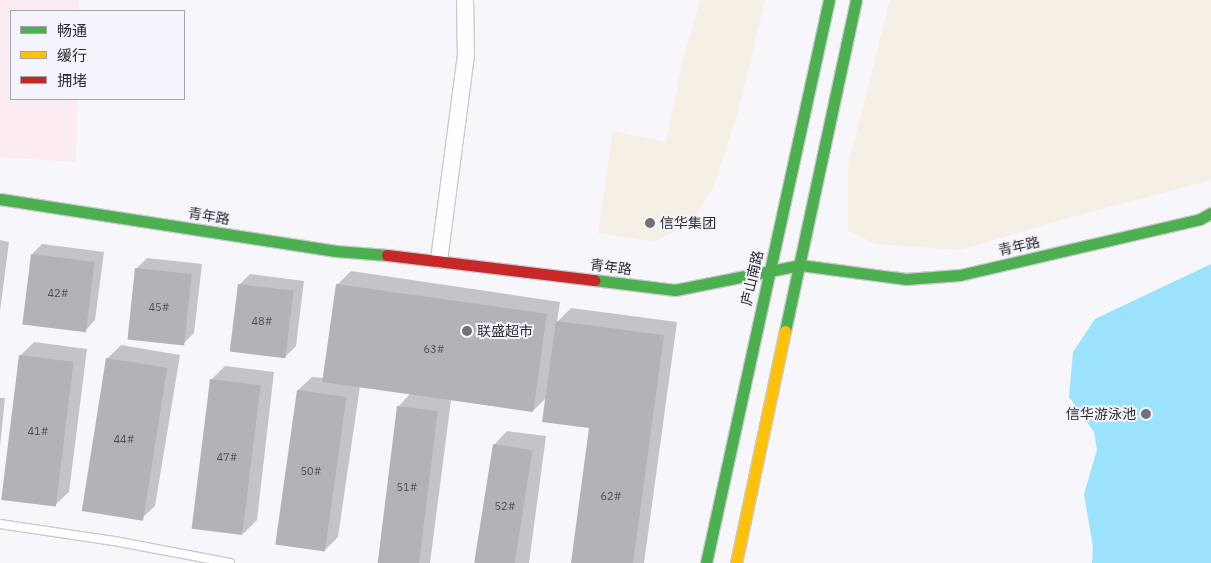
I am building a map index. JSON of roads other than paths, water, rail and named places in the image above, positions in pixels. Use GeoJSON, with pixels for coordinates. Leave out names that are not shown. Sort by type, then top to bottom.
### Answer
{"type":"FeatureCollection","features":[{"type":"Feature","properties":{"kind":"main road","name":"庐山南路"},"geometry":{"type":"LineString","coordinates":[[706,563],[829,0]]}},
{"type":"Feature","properties":{"kind":"main road"},"geometry":{"type":"LineString","coordinates":[[736,563],[856,0]]}},
{"type":"Feature","properties":{"kind":"main road","name":"青年路"},"geometry":{"type":"LineString","coordinates":[[0,199],[336,251],[439,260],[675,290],[800,264],[906,279],[960,275],[1200,218],[1211,213]]}},
{"type":"Feature","properties":{"kind":"street"},"geometry":{"type":"LineString","coordinates":[[439,260],[466,56],[465,0]]}},
{"type":"Feature","properties":{"kind":"lane"},"geometry":{"type":"LineString","coordinates":[[0,524],[114,541],[230,563]]}},
{"type":"Feature","properties":{"kind":"water","name":"信华游泳池"},"geometry":{"type":"Polygon","coordinates":[[[1211,264],[1211,563],[1092,563],[1093,547],[1084,494],[1097,450],[1094,432],[1069,397],[1073,352],[1095,319],[1211,264]]]}},
{"type":"Feature","properties":{"kind":"place","name":"信华集团"},"geometry":{"type":"Point","coordinates":[650,223]}},
{"type":"Feature","properties":{"kind":"place","name":"联盛超市"},"geometry":{"type":"Point","coordinates":[467,331]}},
{"type":"Feature","properties":{"kind":"place","name":"信华游泳池"},"geometry":{"type":"Point","coordinates":[1146,414]}}]}
